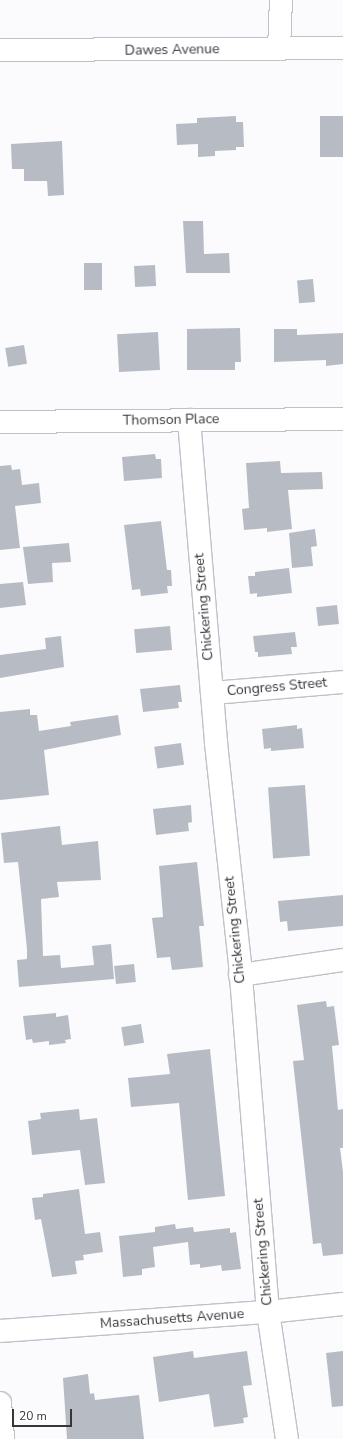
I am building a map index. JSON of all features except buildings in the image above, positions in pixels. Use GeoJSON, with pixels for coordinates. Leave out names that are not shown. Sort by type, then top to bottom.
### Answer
{"type":"FeatureCollection","features":[{"type":"Feature","properties":{"kind":"street"},"geometry":{"type":"LineString","coordinates":[[279,49],[281,0]]}},
{"type":"Feature","properties":{"kind":"street","name":"Dawes Avenue"},"geometry":{"type":"LineString","coordinates":[[0,50],[343,48]]}},
{"type":"Feature","properties":{"kind":"street","name":"Thomson Place"},"geometry":{"type":"LineString","coordinates":[[0,422],[343,419]]}},
{"type":"Feature","properties":{"kind":"street","name":"Chickering Street"},"geometry":{"type":"LineString","coordinates":[[189,420],[212,693],[240,975],[268,1312],[287,1439]]}},
{"type":"Feature","properties":{"kind":"street","name":"Congress Street"},"geometry":{"type":"LineString","coordinates":[[212,693],[343,682]]}},
{"type":"Feature","properties":{"kind":"street"},"geometry":{"type":"LineString","coordinates":[[240,975],[343,960]]}},
{"type":"Feature","properties":{"kind":"street","name":"Massachusetts Avenue"},"geometry":{"type":"LineString","coordinates":[[0,1331],[268,1312],[343,1304]]}},
{"type":"Feature","properties":{"kind":"street"},"geometry":{"type":"LineString","coordinates":[[0,1403],[3,1439]]}}]}
